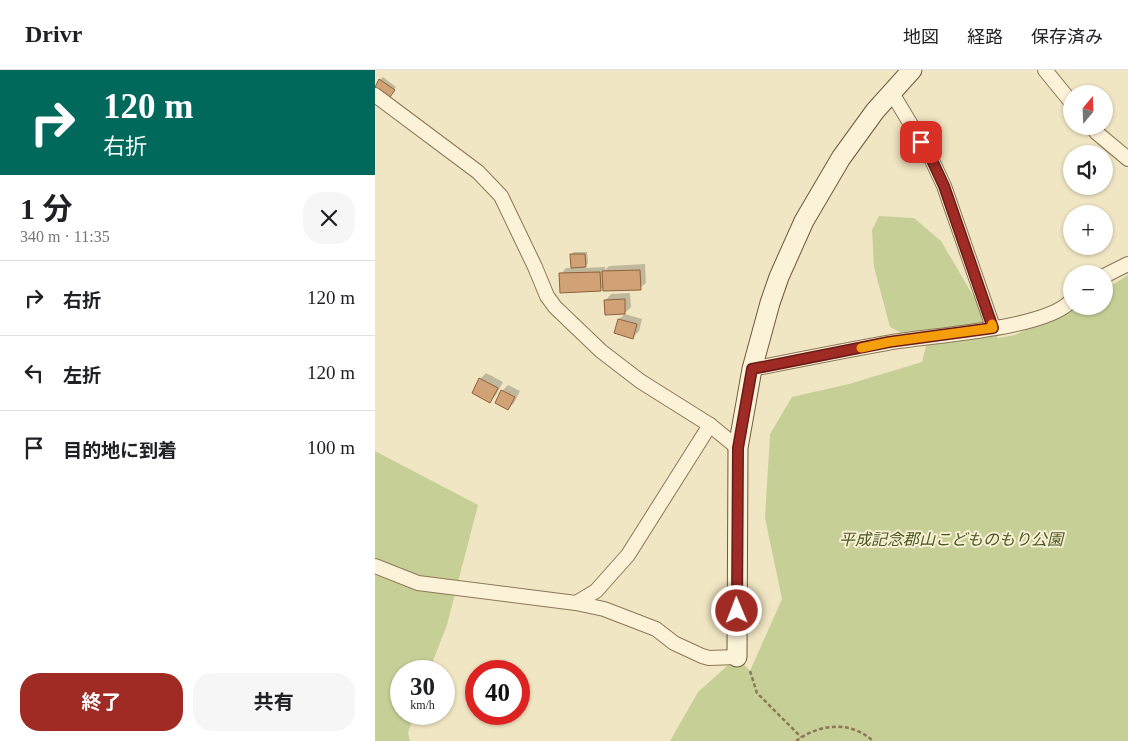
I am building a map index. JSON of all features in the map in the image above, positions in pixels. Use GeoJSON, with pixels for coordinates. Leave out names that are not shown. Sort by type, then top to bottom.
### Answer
{"type":"FeatureCollection","features":[{"type":"Feature","properties":{"kind":"street"},"geometry":{"type":"LineString","coordinates":[[1045,70],[1063,92]]}},
{"type":"Feature","properties":{"kind":"street"},"geometry":{"type":"LineString","coordinates":[[375,566],[418,583],[576,603],[604,609],[656,629],[674,643],[709,658],[737,657],[738,448],[752,369],[779,277],[804,221],[841,158],[907,71]]}},
{"type":"Feature","properties":{"kind":"street"},"geometry":{"type":"LineString","coordinates":[[892,93],[931,158],[941,179],[993,328]]}},
{"type":"Feature","properties":{"kind":"street"},"geometry":{"type":"LineString","coordinates":[[375,96],[478,172],[501,196],[547,296],[555,308],[609,357],[640,381],[710,425],[738,448]]}},
{"type":"Feature","properties":{"kind":"street"},"geometry":{"type":"LineString","coordinates":[[1099,135],[1128,159]]}},
{"type":"Feature","properties":{"kind":"street"},"geometry":{"type":"LineString","coordinates":[[1113,272],[1128,264]]}},
{"type":"Feature","properties":{"kind":"street"},"geometry":{"type":"LineString","coordinates":[[752,369],[889,342],[993,328],[1039,319],[1063,308]]}},
{"type":"Feature","properties":{"kind":"street"},"geometry":{"type":"LineString","coordinates":[[576,603],[596,591],[628,555],[710,425]]}},
{"type":"Feature","properties":{"kind":"path"},"geometry":{"type":"LineString","coordinates":[[750,671],[757,693],[801,737]]}},
{"type":"Feature","properties":{"kind":"path"},"geometry":{"type":"LineString","coordinates":[[796,741],[816,729],[838,726],[860,732],[873,741]]}},
{"type":"Feature","properties":{"kind":"green space","name":"平成記念郡山こどものもり公園"},"geometry":{"type":"Polygon","coordinates":[[[879,216],[914,218],[941,241],[998,338],[1015,335],[1063,312],[1063,315],[1113,315],[1113,284],[1128,275],[1128,741],[670,741],[698,692],[737,657],[750,671],[782,599],[765,518],[770,434],[792,397],[849,384],[922,362],[926,346],[890,327],[874,267],[872,230],[879,216]]]}},
{"type":"Feature","properties":{"kind":"green space"},"geometry":{"type":"Polygon","coordinates":[[[375,451],[478,505],[447,625],[433,660],[390,660],[390,725],[411,725],[408,733],[410,741],[375,741],[375,451]]]}},
{"type":"Feature","properties":{"kind":"building"},"geometry":{"type":"Polygon","coordinates":[[[379,79],[395,90],[390,97],[375,87],[379,79]]]}},
{"type":"Feature","properties":{"kind":"building"},"geometry":{"type":"Polygon","coordinates":[[[570,254],[585,254],[586,267],[571,268],[570,254]]]}},
{"type":"Feature","properties":{"kind":"building"},"geometry":{"type":"Polygon","coordinates":[[[640,270],[641,290],[603,291],[602,271],[640,270]]]}},
{"type":"Feature","properties":{"kind":"building"},"geometry":{"type":"Polygon","coordinates":[[[600,272],[601,291],[560,293],[559,273],[600,272]]]}},
{"type":"Feature","properties":{"kind":"building"},"geometry":{"type":"Polygon","coordinates":[[[625,299],[625,314],[605,315],[604,300],[625,299]]]}},
{"type":"Feature","properties":{"kind":"building"},"geometry":{"type":"Polygon","coordinates":[[[618,319],[637,324],[633,339],[614,333],[618,319]]]}},
{"type":"Feature","properties":{"kind":"building"},"geometry":{"type":"Polygon","coordinates":[[[479,378],[498,388],[490,403],[472,393],[479,378]]]}},
{"type":"Feature","properties":{"kind":"building"},"geometry":{"type":"Polygon","coordinates":[[[501,390],[515,397],[508,410],[495,403],[501,390]]]}},
{"type":"Feature","properties":{"kind":"slow traffic"},"geometry":{"type":"LineString","coordinates":[[861,348],[889,342],[993,328],[992,324]]}},
{"type":"Feature","properties":{"kind":"route"},"geometry":{"type":"LineString","coordinates":[[737,611],[738,448],[752,369],[889,342],[993,328],[944,186],[921,142]]}}]}
